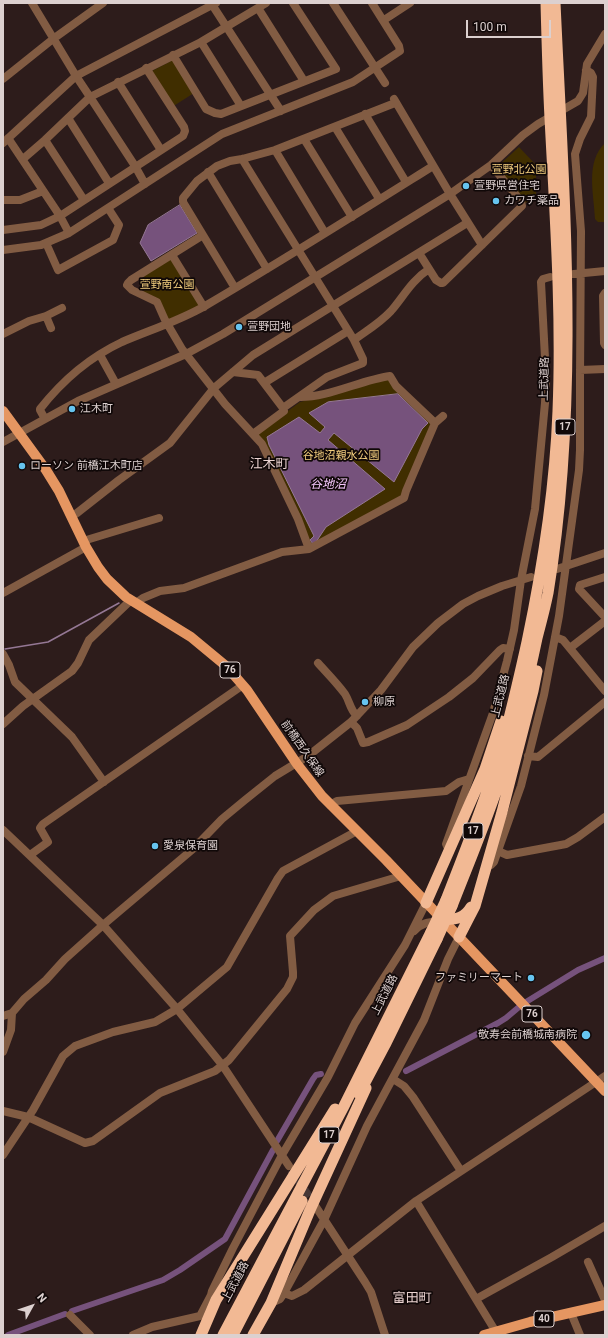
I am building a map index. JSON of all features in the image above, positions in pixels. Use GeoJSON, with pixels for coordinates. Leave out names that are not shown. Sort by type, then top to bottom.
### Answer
{"type":"FeatureCollection","features":[{"type":"Feature","properties":{"kind":"highway","name":"上武道路"},"geometry":{"type":"LineString","coordinates":[[449,903],[497,760],[517,688],[535,604],[547,532],[553,482],[558,411],[558,269],[546,3]]}},
{"type":"Feature","properties":{"kind":"highway","name":"上武道路"},"geometry":{"type":"LineString","coordinates":[[232,1335],[378,1058],[478,840],[504,767],[530,670],[547,595],[560,490],[566,411],[567,268],[556,3]]}},
{"type":"Feature","properties":{"kind":"highway"},"geometry":{"type":"LineString","coordinates":[[459,937],[475,906],[502,812],[533,691],[544,634],[547,595]]}},
{"type":"Feature","properties":{"kind":"highway"},"geometry":{"type":"LineString","coordinates":[[426,903],[439,878],[449,851],[485,769],[514,678],[535,604]]}},
{"type":"Feature","properties":{"kind":"highway"},"geometry":{"type":"LineString","coordinates":[[442,920],[458,919],[465,915],[479,893]]}},
{"type":"Feature","properties":{"kind":"highway","name":"上武道路"},"geometry":{"type":"LineString","coordinates":[[223,1335],[434,936]]}},
{"type":"Feature","properties":{"kind":"highway","name":"17"},"geometry":{"type":"LineString","coordinates":[[253,1335],[271,1303],[310,1210],[372,1075],[378,1058]]}},
{"type":"Feature","properties":{"kind":"highway","name":"17"},"geometry":{"type":"LineString","coordinates":[[201,1335],[214,1298],[328,1121],[363,1070]]}},
{"type":"Feature","properties":{"kind":"main road","name":"前橋西久保線"},"geometry":{"type":"LineString","coordinates":[[3,411],[21,433],[60,491],[84,544],[107,579],[115,588],[134,602],[202,644],[226,666],[243,685],[297,764],[330,805],[401,876],[442,920],[600,1078],[605,1091]]}},
{"type":"Feature","properties":{"kind":"main road","name":"40"},"geometry":{"type":"LineString","coordinates":[[484,1335],[530,1322],[605,1305]]}},
{"type":"Feature","properties":{"kind":"street"},"geometry":{"type":"LineString","coordinates":[[32,3],[76,76],[135,166],[145,184]]}},
{"type":"Feature","properties":{"kind":"street"},"geometry":{"type":"LineString","coordinates":[[5,74],[103,3]]}},
{"type":"Feature","properties":{"kind":"street"},"geometry":{"type":"LineString","coordinates":[[23,159],[90,97],[201,42],[266,3]]}},
{"type":"Feature","properties":{"kind":"street"},"geometry":{"type":"LineString","coordinates":[[173,55],[206,109],[210,112],[221,114],[336,69],[293,3]]}},
{"type":"Feature","properties":{"kind":"street"},"geometry":{"type":"LineString","coordinates":[[333,3],[384,83]]}},
{"type":"Feature","properties":{"kind":"street"},"geometry":{"type":"LineString","coordinates":[[3,250],[41,245],[69,233],[222,134],[353,82],[375,68],[400,51],[399,46],[384,20],[372,3]]}},
{"type":"Feature","properties":{"kind":"street"},"geometry":{"type":"LineString","coordinates":[[384,20],[410,3]]}},
{"type":"Feature","properties":{"kind":"street"},"geometry":{"type":"LineString","coordinates":[[69,233],[60,216],[23,159],[6,140],[76,76],[213,4],[226,27],[281,111]]}},
{"type":"Feature","properties":{"kind":"street"},"geometry":{"type":"LineString","coordinates":[[258,8],[304,82]]}},
{"type":"Feature","properties":{"kind":"street"},"geometry":{"type":"LineString","coordinates":[[3,442],[78,401],[186,354],[224,334],[450,194],[491,165],[523,135],[538,124],[574,104],[580,98],[585,87],[588,61],[605,34]]}},
{"type":"Feature","properties":{"kind":"street"},"geometry":{"type":"LineString","coordinates":[[201,42],[241,106]]}},
{"type":"Feature","properties":{"kind":"street"},"geometry":{"type":"LineString","coordinates":[[3,230],[41,225],[60,216],[183,136],[185,131],[182,124],[146,68]]}},
{"type":"Feature","properties":{"kind":"street"},"geometry":{"type":"LineString","coordinates":[[486,866],[494,862],[521,786],[544,695],[556,637],[561,568],[579,470],[580,370],[578,274],[581,217],[575,154],[580,139],[591,118],[592,111],[593,77],[591,73],[586,70]]}},
{"type":"Feature","properties":{"kind":"street"},"geometry":{"type":"LineString","coordinates":[[118,82],[161,150]]}},
{"type":"Feature","properties":{"kind":"street"},"geometry":{"type":"LineString","coordinates":[[235,288],[183,202],[183,198],[197,181],[217,166],[230,161],[242,160],[275,150],[335,127],[394,101],[467,223],[482,245]]}},
{"type":"Feature","properties":{"kind":"street"},"geometry":{"type":"LineString","coordinates":[[365,114],[406,182]]}},
{"type":"Feature","properties":{"kind":"street"},"geometry":{"type":"LineString","coordinates":[[68,118],[109,183]]}},
{"type":"Feature","properties":{"kind":"street"},"geometry":{"type":"LineString","coordinates":[[335,127],[378,198]]}},
{"type":"Feature","properties":{"kind":"street"},"geometry":{"type":"LineString","coordinates":[[304,139],[352,217]]}},
{"type":"Feature","properties":{"kind":"street"},"geometry":{"type":"LineString","coordinates":[[45,140],[84,200]]}},
{"type":"Feature","properties":{"kind":"street"},"geometry":{"type":"LineString","coordinates":[[275,150],[325,233]]}},
{"type":"Feature","properties":{"kind":"street"},"geometry":{"type":"LineString","coordinates":[[242,160],[354,340],[364,363],[327,377],[283,408],[284,411],[253,434]]}},
{"type":"Feature","properties":{"kind":"street"},"geometry":{"type":"LineString","coordinates":[[419,253],[438,282],[444,283],[522,206],[522,201],[491,165]]}},
{"type":"Feature","properties":{"kind":"street"},"geometry":{"type":"LineString","coordinates":[[45,419],[40,409],[53,393],[66,380],[100,355],[122,343],[204,307],[433,166]]}},
{"type":"Feature","properties":{"kind":"street"},"geometry":{"type":"LineString","coordinates":[[208,172],[266,269]]}},
{"type":"Feature","properties":{"kind":"street"},"geometry":{"type":"LineString","coordinates":[[3,200],[20,200],[43,192]]}},
{"type":"Feature","properties":{"kind":"street"},"geometry":{"type":"LineString","coordinates":[[46,243],[58,270],[113,240],[119,225],[108,208]]}},
{"type":"Feature","properties":{"kind":"street"},"geometry":{"type":"LineString","coordinates":[[72,516],[170,443],[214,388],[253,355],[467,223]]}},
{"type":"Feature","properties":{"kind":"street"},"geometry":{"type":"LineString","coordinates":[[203,235],[131,280],[128,285],[132,290],[157,302],[186,354],[230,410],[262,444],[298,519],[309,549]]}},
{"type":"Feature","properties":{"kind":"street"},"geometry":{"type":"LineString","coordinates":[[172,255],[204,307]]}},
{"type":"Feature","properties":{"kind":"street"},"geometry":{"type":"LineString","coordinates":[[354,340],[377,324],[391,311],[408,288],[429,269]]}},
{"type":"Feature","properties":{"kind":"street"},"geometry":{"type":"LineString","coordinates":[[578,274],[605,271]]}},
{"type":"Feature","properties":{"kind":"street"},"geometry":{"type":"LineString","coordinates":[[449,851],[446,844],[468,779],[493,713],[510,649],[521,580],[535,509],[546,403],[541,282],[543,279],[550,277]]}},
{"type":"Feature","properties":{"kind":"street"},"geometry":{"type":"LineString","coordinates":[[605,293],[603,296],[603,304],[605,345]]}},
{"type":"Feature","properties":{"kind":"street"},"geometry":{"type":"LineString","coordinates":[[3,334],[29,321],[46,316],[62,308]]}},
{"type":"Feature","properties":{"kind":"street"},"geometry":{"type":"LineString","coordinates":[[46,316],[51,328]]}},
{"type":"Feature","properties":{"kind":"street"},"geometry":{"type":"LineString","coordinates":[[264,383],[348,331]]}},
{"type":"Feature","properties":{"kind":"street"},"geometry":{"type":"LineString","coordinates":[[100,355],[116,384]]}},
{"type":"Feature","properties":{"kind":"street"},"geometry":{"type":"LineString","coordinates":[[580,370],[605,369]]}},
{"type":"Feature","properties":{"kind":"street"},"geometry":{"type":"LineString","coordinates":[[233,372],[258,375],[283,408]]}},
{"type":"Feature","properties":{"kind":"street"},"geometry":{"type":"LineString","coordinates":[[298,397],[325,393],[375,378],[390,376],[396,386],[435,423]]}},
{"type":"Feature","properties":{"kind":"street"},"geometry":{"type":"LineString","coordinates":[[3,724],[16,712],[72,671],[78,663],[89,640],[134,602],[160,591],[184,588],[282,552],[309,549],[404,498],[435,423],[443,416]]}},
{"type":"Feature","properties":{"kind":"street"},"geometry":{"type":"LineString","coordinates":[[3,593],[84,544],[159,518]]}},
{"type":"Feature","properties":{"kind":"street"},"geometry":{"type":"LineString","coordinates":[[561,568],[605,553]]}},
{"type":"Feature","properties":{"kind":"street"},"geometry":{"type":"LineString","coordinates":[[3,1016],[12,1013],[24,999],[46,980],[65,959],[103,925],[193,850],[222,819],[275,776],[297,764],[354,719],[381,690],[413,647],[438,623],[463,604],[478,596],[531,577]]}},
{"type":"Feature","properties":{"kind":"street"},"geometry":{"type":"LineString","coordinates":[[605,577],[580,585],[579,589],[605,617]]}},
{"type":"Feature","properties":{"kind":"street"},"geometry":{"type":"LineString","coordinates":[[570,648],[605,621]]}},
{"type":"Feature","properties":{"kind":"street"},"geometry":{"type":"LineString","coordinates":[[556,637],[563,640],[605,692]]}},
{"type":"Feature","properties":{"kind":"street"},"geometry":{"type":"LineString","coordinates":[[318,663],[342,690],[346,697],[363,743],[407,725],[449,697],[473,678],[500,650],[503,648],[510,649]]}},
{"type":"Feature","properties":{"kind":"street"},"geometry":{"type":"LineString","coordinates":[[3,654],[9,665],[13,680],[76,741],[104,782]]}},
{"type":"Feature","properties":{"kind":"street"},"geometry":{"type":"LineString","coordinates":[[30,855],[48,842],[40,828],[43,824],[243,685]]}},
{"type":"Feature","properties":{"kind":"street"},"geometry":{"type":"LineString","coordinates":[[528,756],[538,757],[605,702]]}},
{"type":"Feature","properties":{"kind":"street"},"geometry":{"type":"LineString","coordinates":[[330,805],[337,801],[446,791],[459,782],[468,779]]}},
{"type":"Feature","properties":{"kind":"street"},"geometry":{"type":"LineString","coordinates":[[498,851],[507,855],[566,844],[605,817]]}},
{"type":"Feature","properties":{"kind":"street"},"geometry":{"type":"LineString","coordinates":[[3,830],[103,925],[176,1009],[223,1066],[289,1166]]}},
{"type":"Feature","properties":{"kind":"street"},"geometry":{"type":"LineString","coordinates":[[3,1155],[28,1117],[63,1056],[75,1046],[113,1032],[155,1022],[176,1009],[227,967],[283,871],[357,831]]}},
{"type":"Feature","properties":{"kind":"street"},"geometry":{"type":"LineString","coordinates":[[3,1111],[28,1117],[85,1143],[93,1141],[160,1093],[215,1071],[223,1066],[287,989],[293,977],[290,936],[303,921],[320,905],[333,896],[401,876]]}},
{"type":"Feature","properties":{"kind":"street"},"geometry":{"type":"LineString","coordinates":[[405,945],[426,903]]}},
{"type":"Feature","properties":{"kind":"street"},"geometry":{"type":"LineString","coordinates":[[133,1335],[152,1327],[200,1316],[214,1298],[233,1248],[282,1155],[328,1077],[356,1023],[405,945],[419,926],[442,920]]}},
{"type":"Feature","properties":{"kind":"street"},"geometry":{"type":"LineString","coordinates":[[271,1303],[280,1300],[324,1220],[358,1145],[424,1020],[448,959],[459,937]]}},
{"type":"Feature","properties":{"kind":"street"},"geometry":{"type":"LineString","coordinates":[[3,1052],[11,1030],[12,1013]]}},
{"type":"Feature","properties":{"kind":"street"},"geometry":{"type":"LineString","coordinates":[[284,1293],[289,1296],[295,1295],[416,1201],[600,1078]]}},
{"type":"Feature","properties":{"kind":"street"},"geometry":{"type":"LineString","coordinates":[[393,1079],[404,1086],[414,1097],[461,1171]]}},
{"type":"Feature","properties":{"kind":"street"},"geometry":{"type":"LineString","coordinates":[[416,1201],[496,1332]]}},
{"type":"Feature","properties":{"kind":"street"},"geometry":{"type":"LineString","coordinates":[[316,1207],[371,1292],[386,1335]]}},
{"type":"Feature","properties":{"kind":"street"},"geometry":{"type":"LineString","coordinates":[[476,1299],[605,1226]]}},
{"type":"Feature","properties":{"kind":"street"},"geometry":{"type":"LineString","coordinates":[[588,1262],[605,1300]]}},
{"type":"Feature","properties":{"kind":"street"},"geometry":{"type":"LineString","coordinates":[[571,1313],[578,1334]]}},
{"type":"Feature","properties":{"kind":"street"},"geometry":{"type":"LineString","coordinates":[[70,1315],[90,1335]]}},
{"type":"Feature","properties":{"kind":"green space"},"geometry":{"type":"Polygon","coordinates":[[[173,60],[194,93],[172,107],[150,72],[173,60]]]}},
{"type":"Feature","properties":{"kind":"green space"},"geometry":{"type":"Polygon","coordinates":[[[605,143],[605,222],[598,222],[595,219],[592,179],[595,159],[605,143]]]}},
{"type":"Feature","properties":{"kind":"green space","name":"萱野北公園"},"geometry":{"type":"Polygon","coordinates":[[[519,147],[536,165],[536,195],[526,203],[497,167],[519,147]]]}},
{"type":"Feature","properties":{"kind":"green space","name":"萱野南公園"},"geometry":{"type":"Polygon","coordinates":[[[168,259],[172,260],[199,303],[198,308],[167,320],[160,302],[141,292],[150,287],[143,276],[168,259]]]}},
{"type":"Feature","properties":{"kind":"green space","name":"谷地沼"},"geometry":{"type":"Polygon","coordinates":[[[389,379],[431,424],[403,494],[397,499],[311,545],[257,434],[300,402],[389,379]]]}},
{"type":"Feature","properties":{"kind":"water"},"geometry":{"type":"Polygon","coordinates":[[[180,205],[197,233],[151,261],[140,243],[148,225],[180,205]]]}},
{"type":"Feature","properties":{"kind":"water","name":"谷地沼"},"geometry":{"type":"Polygon","coordinates":[[[398,394],[428,423],[422,429],[394,482],[334,433],[328,440],[385,489],[326,527],[313,544],[310,540],[314,536],[269,445],[267,437],[299,417],[320,433],[325,427],[309,413],[328,402],[398,394]]]}},
{"type":"Feature","properties":{"kind":"waterway"},"geometry":{"type":"LineString","coordinates":[[5,649],[48,642],[119,603]]}},
{"type":"Feature","properties":{"kind":"waterway"},"geometry":{"type":"LineString","coordinates":[[526,1002],[578,970],[605,958]]}},
{"type":"Feature","properties":{"kind":"waterway"},"geometry":{"type":"LineString","coordinates":[[406,1071],[498,1023],[519,1007]]}},
{"type":"Feature","properties":{"kind":"waterway"},"geometry":{"type":"LineString","coordinates":[[277,1141],[313,1079],[316,1075],[321,1074]]}},
{"type":"Feature","properties":{"kind":"waterway"},"geometry":{"type":"LineString","coordinates":[[72,1311],[163,1280],[225,1239],[273,1150]]}},
{"type":"Feature","properties":{"kind":"waterway"},"geometry":{"type":"LineString","coordinates":[[8,1335],[65,1314]]}},
{"type":"Feature","properties":{"kind":"tunnel"},"geometry":{"type":"LineString","coordinates":[[291,1170],[315,1205]]}},
{"type":"Feature","properties":{"kind":"place","name":"萱野県営住宅"},"geometry":{"type":"Point","coordinates":[466,186]}},
{"type":"Feature","properties":{"kind":"place","name":"カワチ薬品"},"geometry":{"type":"Point","coordinates":[496,201]}},
{"type":"Feature","properties":{"kind":"place","name":"萱野団地"},"geometry":{"type":"Point","coordinates":[239,327]}},
{"type":"Feature","properties":{"kind":"place","name":"江木町"},"geometry":{"type":"Point","coordinates":[72,409]}},
{"type":"Feature","properties":{"kind":"place","name":"ローソン 前橋江木町店"},"geometry":{"type":"Point","coordinates":[22,466]}},
{"type":"Feature","properties":{"kind":"place","name":"柳原"},"geometry":{"type":"Point","coordinates":[365,702]}},
{"type":"Feature","properties":{"kind":"place","name":"愛泉保育園"},"geometry":{"type":"Point","coordinates":[155,846]}},
{"type":"Feature","properties":{"kind":"place","name":"ファミリーマート"},"geometry":{"type":"Point","coordinates":[531,978]}},
{"type":"Feature","properties":{"kind":"place","name":"敬寿会前橋城南病院"},"geometry":{"type":"Point","coordinates":[586,1035]}},
{"type":"Feature","properties":{"kind":"district","name":"江木町"},"geometry":{"type":"Point","coordinates":[269,465]}},
{"type":"Feature","properties":{"kind":"district","name":"富田町"},"geometry":{"type":"Point","coordinates":[412,1299]}},
{"type":"Feature","properties":{"kind":"park label","name":"谷地沼親水公園"},"geometry":{"type":"Point","coordinates":[341,456]}}]}
